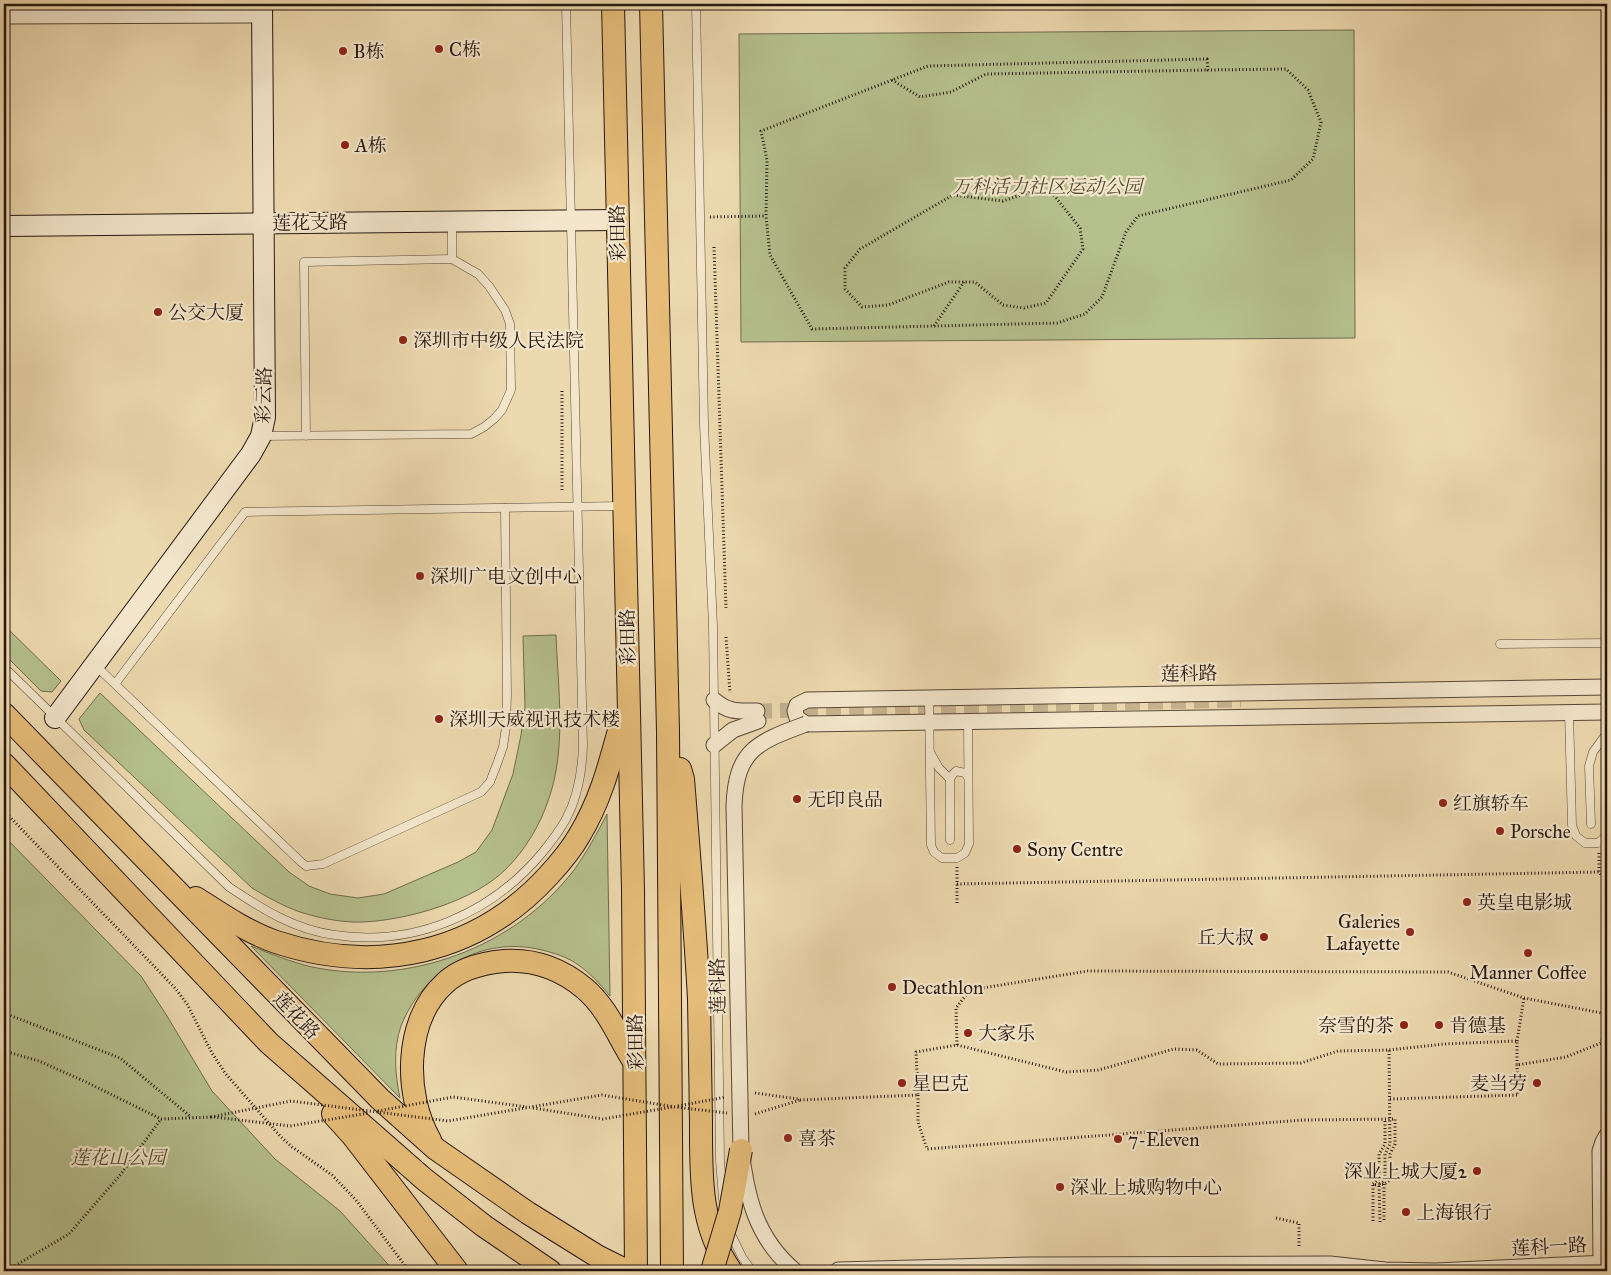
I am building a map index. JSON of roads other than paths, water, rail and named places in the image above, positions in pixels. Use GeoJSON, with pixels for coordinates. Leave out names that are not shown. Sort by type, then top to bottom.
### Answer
{"type":"FeatureCollection","features":[{"type":"Feature","properties":{"kind":"main road","name":"彩田路"},"geometry":{"type":"LineString","coordinates":[[613,4],[633,890],[636,1271]]}},
{"type":"Feature","properties":{"kind":"main road","name":"彩田路"},"geometry":{"type":"LineString","coordinates":[[651,4],[668,731],[672,1271]]}},
{"type":"Feature","properties":{"kind":"main road"},"geometry":{"type":"LineString","coordinates":[[160,874],[242,927],[274,941],[310,952],[340,956],[370,957],[395,955],[435,948],[462,939],[512,909],[538,887],[561,861],[579,836],[595,805],[609,770],[628,698]]}},
{"type":"Feature","properties":{"kind":"main road","name":"莲花路"},"geometry":{"type":"LineString","coordinates":[[4,714],[380,1099],[436,1149],[528,1213],[596,1256],[626,1271]]}},
{"type":"Feature","properties":{"kind":"main road"},"geometry":{"type":"LineString","coordinates":[[668,731],[683,779],[692,887],[699,1002],[701,1169],[704,1198],[713,1238],[731,1271]]}},
{"type":"Feature","properties":{"kind":"main road","name":"莲花路"},"geometry":{"type":"LineString","coordinates":[[4,764],[270,1042],[424,1179],[484,1226],[550,1271]]}},
{"type":"Feature","properties":{"kind":"main road"},"geometry":{"type":"LineString","coordinates":[[436,1149],[423,1127],[416,1108],[412,1072],[414,1046],[421,1018],[430,1000],[445,982],[463,972],[490,963],[516,961],[536,963],[562,973],[592,995],[611,1020],[635,1063]]}},
{"type":"Feature","properties":{"kind":"main road"},"geometry":{"type":"LineString","coordinates":[[270,1042],[352,1135],[457,1271]]}},
{"type":"Feature","properties":{"kind":"main road"},"geometry":{"type":"LineString","coordinates":[[712,1271],[730,1211],[741,1150]]}},
{"type":"Feature","properties":{"kind":"street"},"geometry":{"type":"LineString","coordinates":[[4,16],[262,10]]}},
{"type":"Feature","properties":{"kind":"street","name":"彩云路"},"geometry":{"type":"LineString","coordinates":[[55,718],[252,454],[261,436],[265,417],[262,10]]}},
{"type":"Feature","properties":{"kind":"street","name":"莲花支路"},"geometry":{"type":"LineString","coordinates":[[4,226],[617,220]]}},
{"type":"Feature","properties":{"kind":"street","name":"莲科路"},"geometry":{"type":"LineString","coordinates":[[806,724],[797,718],[795,711],[797,705],[807,700],[1607,687]]}},
{"type":"Feature","properties":{"kind":"street"},"geometry":{"type":"LineString","coordinates":[[714,700],[723,708],[758,716],[733,730],[714,745]]}},
{"type":"Feature","properties":{"kind":"street","name":"莲科路"},"geometry":{"type":"LineString","coordinates":[[795,1271],[776,1253],[755,1218],[745,1182],[741,1150],[734,789],[741,765],[754,748],[769,738],[806,724],[1607,712]]}},
{"type":"Feature","properties":{"kind":"street"},"geometry":{"type":"LineString","coordinates":[[1604,1263],[1600,1151],[1607,1135]]}},
{"type":"Feature","properties":{"kind":"street","name":"莲科一路"},"geometry":{"type":"LineString","coordinates":[[838,1270],[1030,1265],[1313,1268],[1330,1264],[1385,1270],[1419,1271],[1494,1270],[1604,1263]]}},
{"type":"Feature","properties":{"kind":"lane"},"geometry":{"type":"LineString","coordinates":[[4,668],[229,886],[257,906],[307,929],[336,936],[384,937],[436,927],[456,919],[498,896],[534,863],[557,835],[567,818],[578,785],[583,746],[566,4]]}},
{"type":"Feature","properties":{"kind":"lane"},"geometry":{"type":"LineString","coordinates":[[696,4],[704,424],[713,626],[722,1176],[729,1228],[742,1257],[752,1271]]}},
{"type":"Feature","properties":{"kind":"lane"},"geometry":{"type":"LineString","coordinates":[[452,221],[452,260]]}},
{"type":"Feature","properties":{"kind":"lane"},"geometry":{"type":"LineString","coordinates":[[261,436],[306,436],[471,434],[484,427],[502,410],[511,390],[510,324],[505,310],[489,286],[478,274],[452,260],[304,262],[306,436]]}},
{"type":"Feature","properties":{"kind":"lane"},"geometry":{"type":"LineString","coordinates":[[115,684],[245,512],[624,506]]}},
{"type":"Feature","properties":{"kind":"lane"},"geometry":{"type":"LineString","coordinates":[[95,665],[301,862],[306,866],[323,864],[481,792],[490,782],[503,747],[506,727],[505,508]]}},
{"type":"Feature","properties":{"kind":"lane"},"geometry":{"type":"LineString","coordinates":[[1500,644],[1607,643]]}},
{"type":"Feature","properties":{"kind":"lane"},"geometry":{"type":"LineString","coordinates":[[929,698],[931,845],[934,852],[942,858],[957,858],[965,853],[969,844],[968,721]]}},
{"type":"Feature","properties":{"kind":"lane"},"geometry":{"type":"LineString","coordinates":[[1569,712],[1572,825],[1576,836],[1585,843],[1598,843],[1607,835]]}},
{"type":"Feature","properties":{"kind":"lane"},"geometry":{"type":"LineString","coordinates":[[1591,824],[1589,766],[1593,752],[1607,733]]}},
{"type":"Feature","properties":{"kind":"lane"},"geometry":{"type":"LineString","coordinates":[[930,752],[939,768],[950,779]]}},
{"type":"Feature","properties":{"kind":"lane"},"geometry":{"type":"LineString","coordinates":[[950,840],[950,779],[956,771],[965,773],[968,777]]}},
{"type":"Feature","properties":{"kind":"tunnel"},"geometry":{"type":"LineString","coordinates":[[757,711],[1241,700]]}},
{"type":"Feature","properties":{"kind":"place","name":"C栋"},"geometry":{"type":"Point","coordinates":[439,49]}},
{"type":"Feature","properties":{"kind":"place","name":"B栋"},"geometry":{"type":"Point","coordinates":[343,51]}},
{"type":"Feature","properties":{"kind":"place","name":"A栋"},"geometry":{"type":"Point","coordinates":[345,145]}},
{"type":"Feature","properties":{"kind":"place","name":"公交大厦"},"geometry":{"type":"Point","coordinates":[158,312]}},
{"type":"Feature","properties":{"kind":"place","name":"深圳市中级人民法院"},"geometry":{"type":"Point","coordinates":[403,340]}},
{"type":"Feature","properties":{"kind":"place","name":"深圳广电文创中心"},"geometry":{"type":"Point","coordinates":[420,576]}},
{"type":"Feature","properties":{"kind":"place","name":"深圳天威视讯技术楼"},"geometry":{"type":"Point","coordinates":[439,719]}},
{"type":"Feature","properties":{"kind":"place","name":"无印良品"},"geometry":{"type":"Point","coordinates":[797,799]}},
{"type":"Feature","properties":{"kind":"place","name":"红旗轿车"},"geometry":{"type":"Point","coordinates":[1443,803]}},
{"type":"Feature","properties":{"kind":"place","name":"Porsche"},"geometry":{"type":"Point","coordinates":[1500,831]}},
{"type":"Feature","properties":{"kind":"place","name":"Sony Centre"},"geometry":{"type":"Point","coordinates":[1017,849]}},
{"type":"Feature","properties":{"kind":"place","name":"英皇电影城"},"geometry":{"type":"Point","coordinates":[1467,902]}},
{"type":"Feature","properties":{"kind":"place","name":"Galeries Lafayette"},"geometry":{"type":"Point","coordinates":[1410,932]}},
{"type":"Feature","properties":{"kind":"place","name":"丘大叔"},"geometry":{"type":"Point","coordinates":[1264,937]}},
{"type":"Feature","properties":{"kind":"place","name":"Manner Coffee"},"geometry":{"type":"Point","coordinates":[1528,953]}},
{"type":"Feature","properties":{"kind":"place","name":"Decathlon"},"geometry":{"type":"Point","coordinates":[892,987]}},
{"type":"Feature","properties":{"kind":"place","name":"奈雪的茶"},"geometry":{"type":"Point","coordinates":[1404,1025]}},
{"type":"Feature","properties":{"kind":"place","name":"肯德基"},"geometry":{"type":"Point","coordinates":[1439,1025]}},
{"type":"Feature","properties":{"kind":"place","name":"大家乐"},"geometry":{"type":"Point","coordinates":[968,1033]}},
{"type":"Feature","properties":{"kind":"place","name":"星巴克"},"geometry":{"type":"Point","coordinates":[902,1083]}},
{"type":"Feature","properties":{"kind":"place","name":"麦当劳"},"geometry":{"type":"Point","coordinates":[1537,1083]}},
{"type":"Feature","properties":{"kind":"place","name":"喜茶"},"geometry":{"type":"Point","coordinates":[788,1138]}},
{"type":"Feature","properties":{"kind":"place","name":"7-Eleven"},"geometry":{"type":"Point","coordinates":[1118,1139]}},
{"type":"Feature","properties":{"kind":"place","name":"深业上城大厦2"},"geometry":{"type":"Point","coordinates":[1477,1171]}},
{"type":"Feature","properties":{"kind":"place","name":"深业上城购物中心"},"geometry":{"type":"Point","coordinates":[1060,1187]}},
{"type":"Feature","properties":{"kind":"place","name":"上海银行"},"geometry":{"type":"Point","coordinates":[1406,1212]}},
{"type":"Feature","properties":{"kind":"park label","name":"万科活力社区运动公园"},"geometry":{"type":"Point","coordinates":[1047,186]}},
{"type":"Feature","properties":{"kind":"park label","name":"莲花山公园"},"geometry":{"type":"Point","coordinates":[118,1157]}}]}
